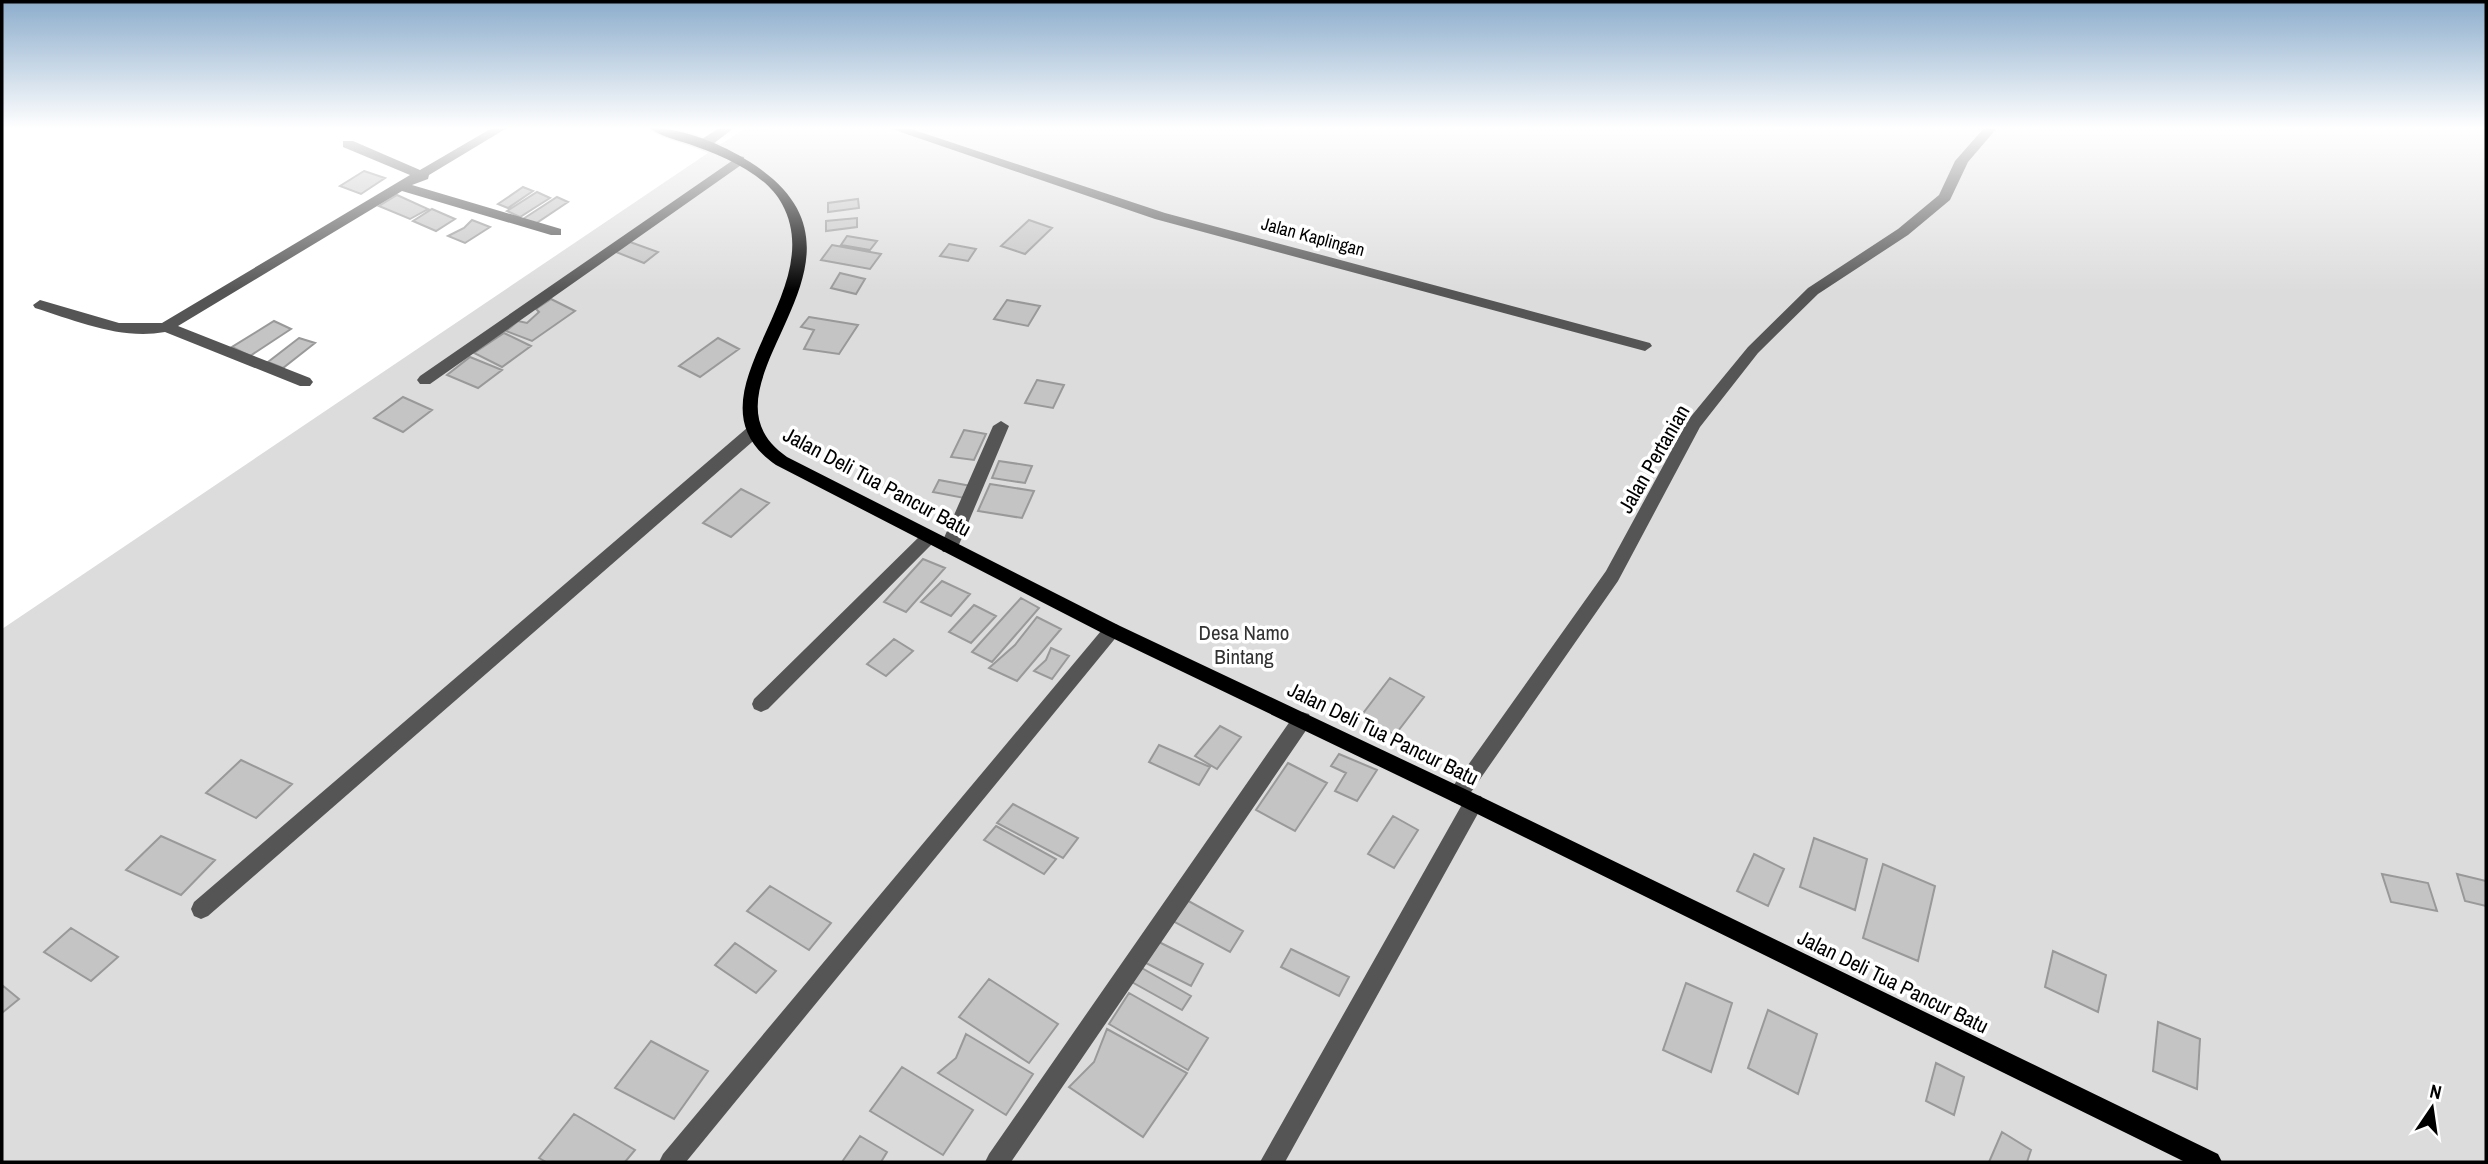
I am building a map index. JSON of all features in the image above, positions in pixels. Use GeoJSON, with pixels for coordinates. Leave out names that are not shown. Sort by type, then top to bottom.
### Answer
{"type":"FeatureCollection","features":[{"type":"Feature","properties":{"kind":"main road","name":"Jalan Deli Tua Pancur Batu"},"geometry":{"type":"LineString","coordinates":[[770,182],[796,212],[801,244],[800,267],[791,298],[753,383],[750,405],[753,432],[765,448],[793,468],[1112,629],[2210,1162]]}},
{"type":"Feature","properties":{"kind":"street"},"geometry":{"type":"LineString","coordinates":[[40,305],[132,330],[149,331],[166,327],[296,247],[412,182]]}},
{"type":"Feature","properties":{"kind":"street"},"geometry":{"type":"LineString","coordinates":[[425,380],[707,182]]}},
{"type":"Feature","properties":{"kind":"street","name":"Jalan Kaplingan"},"geometry":{"type":"LineString","coordinates":[[1059,182],[1160,216],[1645,346]]}},
{"type":"Feature","properties":{"kind":"street","name":"Jalan Pertanian"},"geometry":{"type":"LineString","coordinates":[[1272,1162],[1466,799],[1612,576],[1694,424],[1754,350],[1813,291],[1903,232],[1945,197],[1952,182]]}},
{"type":"Feature","properties":{"kind":"street"},"geometry":{"type":"LineString","coordinates":[[404,187],[556,232]]}},
{"type":"Feature","properties":{"kind":"street"},"geometry":{"type":"LineString","coordinates":[[166,327],[305,382]]}},
{"type":"Feature","properties":{"kind":"street"},"geometry":{"type":"LineString","coordinates":[[949,547],[1000,426]]}},
{"type":"Feature","properties":{"kind":"street"},"geometry":{"type":"LineString","coordinates":[[201,909],[753,432]]}},
{"type":"Feature","properties":{"kind":"street"},"geometry":{"type":"LineString","coordinates":[[761,704],[929,537]]}},
{"type":"Feature","properties":{"kind":"street"},"geometry":{"type":"LineString","coordinates":[[671,1162],[1112,629]]}},
{"type":"Feature","properties":{"kind":"street"},"geometry":{"type":"LineString","coordinates":[[997,1162],[1302,720]]}},
{"type":"Feature","properties":{"kind":"green space","name":"Desa Namo Bintang"},"geometry":{"type":"Polygon","coordinates":[[[664,182],[2486,182],[2486,1162],[2,1162],[2,629],[664,182]]]}},
{"type":"Feature","properties":{"kind":"building"},"geometry":{"type":"Polygon","coordinates":[[[346,182],[379,182],[361,194],[340,186],[346,182]]]}},
{"type":"Feature","properties":{"kind":"building"},"geometry":{"type":"Polygon","coordinates":[[[523,187],[533,191],[508,208],[498,204],[523,187]]]}},
{"type":"Feature","properties":{"kind":"building"},"geometry":{"type":"Polygon","coordinates":[[[537,192],[550,198],[520,217],[507,211],[537,192]]]}},
{"type":"Feature","properties":{"kind":"building"},"geometry":{"type":"Polygon","coordinates":[[[397,195],[428,209],[410,219],[379,206],[397,195]]]}},
{"type":"Feature","properties":{"kind":"building"},"geometry":{"type":"Polygon","coordinates":[[[557,197],[568,202],[535,224],[523,219],[557,197]]]}},
{"type":"Feature","properties":{"kind":"building"},"geometry":{"type":"Polygon","coordinates":[[[858,199],[859,208],[828,212],[828,203],[858,199]]]}},
{"type":"Feature","properties":{"kind":"building"},"geometry":{"type":"Polygon","coordinates":[[[432,209],[455,219],[436,231],[413,221],[432,209]]]}},
{"type":"Feature","properties":{"kind":"building"},"geometry":{"type":"Polygon","coordinates":[[[857,218],[857,227],[826,231],[826,221],[857,218]]]}},
{"type":"Feature","properties":{"kind":"building"},"geometry":{"type":"Polygon","coordinates":[[[472,220],[490,227],[465,243],[448,236],[464,228],[472,220]]]}},
{"type":"Feature","properties":{"kind":"building"},"geometry":{"type":"Polygon","coordinates":[[[1029,220],[1052,228],[1025,254],[1001,246],[1029,220]]]}},
{"type":"Feature","properties":{"kind":"building"},"geometry":{"type":"Polygon","coordinates":[[[847,236],[877,241],[870,250],[841,245],[847,236]]]}},
{"type":"Feature","properties":{"kind":"building"},"geometry":{"type":"Polygon","coordinates":[[[630,242],[658,252],[644,263],[616,252],[630,242]]]}},
{"type":"Feature","properties":{"kind":"building"},"geometry":{"type":"Polygon","coordinates":[[[949,244],[976,249],[968,261],[940,256],[949,244]]]}},
{"type":"Feature","properties":{"kind":"building"},"geometry":{"type":"Polygon","coordinates":[[[832,245],[881,254],[870,269],[821,260],[832,245]]]}},
{"type":"Feature","properties":{"kind":"building"},"geometry":{"type":"Polygon","coordinates":[[[840,273],[865,279],[856,294],[831,288],[840,273]]]}},
{"type":"Feature","properties":{"kind":"building"},"geometry":{"type":"Polygon","coordinates":[[[551,299],[575,311],[532,341],[506,331],[518,321],[527,323],[539,312],[536,309],[551,299]]]}},
{"type":"Feature","properties":{"kind":"building"},"geometry":{"type":"Polygon","coordinates":[[[1007,300],[1040,306],[1028,326],[994,319],[1007,300]]]}},
{"type":"Feature","properties":{"kind":"building"},"geometry":{"type":"Polygon","coordinates":[[[809,317],[858,325],[839,354],[804,349],[814,330],[801,327],[809,317]]]}},
{"type":"Feature","properties":{"kind":"building"},"geometry":{"type":"Polygon","coordinates":[[[274,321],[291,329],[250,356],[232,347],[274,321]]]}},
{"type":"Feature","properties":{"kind":"building"},"geometry":{"type":"Polygon","coordinates":[[[504,333],[531,346],[502,367],[474,353],[504,333]]]}},
{"type":"Feature","properties":{"kind":"building"},"geometry":{"type":"Polygon","coordinates":[[[299,338],[315,343],[283,368],[268,362],[299,338]]]}},
{"type":"Feature","properties":{"kind":"building"},"geometry":{"type":"Polygon","coordinates":[[[718,338],[739,349],[700,377],[679,366],[718,338]]]}},
{"type":"Feature","properties":{"kind":"building"},"geometry":{"type":"Polygon","coordinates":[[[470,357],[502,370],[478,388],[447,375],[470,357]]]}},
{"type":"Feature","properties":{"kind":"building"},"geometry":{"type":"Polygon","coordinates":[[[1037,380],[1064,385],[1053,408],[1025,403],[1037,380]]]}},
{"type":"Feature","properties":{"kind":"building"},"geometry":{"type":"Polygon","coordinates":[[[403,397],[432,410],[403,432],[374,418],[403,397]]]}},
{"type":"Feature","properties":{"kind":"building"},"geometry":{"type":"Polygon","coordinates":[[[964,430],[986,434],[974,460],[951,457],[964,430]]]}},
{"type":"Feature","properties":{"kind":"building"},"geometry":{"type":"Polygon","coordinates":[[[999,461],[1032,466],[1025,483],[992,478],[999,461]]]}},
{"type":"Feature","properties":{"kind":"building"},"geometry":{"type":"Polygon","coordinates":[[[939,480],[971,486],[964,498],[933,492],[939,480]]]}},
{"type":"Feature","properties":{"kind":"building"},"geometry":{"type":"Polygon","coordinates":[[[990,484],[1034,491],[1022,518],[978,511],[990,484]]]}},
{"type":"Feature","properties":{"kind":"building"},"geometry":{"type":"Polygon","coordinates":[[[741,489],[769,503],[731,537],[703,523],[741,489]]]}},
{"type":"Feature","properties":{"kind":"building"},"geometry":{"type":"Polygon","coordinates":[[[923,559],[945,568],[906,612],[884,602],[923,559]]]}},
{"type":"Feature","properties":{"kind":"building"},"geometry":{"type":"Polygon","coordinates":[[[942,581],[970,594],[951,616],[921,602],[942,581]]]}},
{"type":"Feature","properties":{"kind":"building"},"geometry":{"type":"Polygon","coordinates":[[[1021,598],[1039,608],[992,662],[972,652],[1021,598]]]}},
{"type":"Feature","properties":{"kind":"building"},"geometry":{"type":"Polygon","coordinates":[[[974,605],[996,616],[971,643],[949,632],[974,605]]]}},
{"type":"Feature","properties":{"kind":"building"},"geometry":{"type":"Polygon","coordinates":[[[1037,617],[1061,629],[1017,681],[989,668],[1015,645],[1037,617]]]}},
{"type":"Feature","properties":{"kind":"building"},"geometry":{"type":"Polygon","coordinates":[[[894,639],[913,651],[886,676],[867,664],[894,639]]]}},
{"type":"Feature","properties":{"kind":"building"},"geometry":{"type":"Polygon","coordinates":[[[1051,648],[1069,656],[1052,679],[1034,671],[1046,660],[1051,648]]]}},
{"type":"Feature","properties":{"kind":"building"},"geometry":{"type":"Polygon","coordinates":[[[1390,678],[1424,697],[1395,735],[1361,716],[1390,678]]]}},
{"type":"Feature","properties":{"kind":"building"},"geometry":{"type":"Polygon","coordinates":[[[1220,726],[1241,737],[1217,769],[1195,756],[1220,726]]]}},
{"type":"Feature","properties":{"kind":"building"},"geometry":{"type":"Polygon","coordinates":[[[1159,745],[1210,767],[1199,785],[1149,762],[1159,745]]]}},
{"type":"Feature","properties":{"kind":"building"},"geometry":{"type":"Polygon","coordinates":[[[1339,754],[1377,770],[1357,801],[1335,791],[1346,773],[1331,766],[1339,754]]]}},
{"type":"Feature","properties":{"kind":"building"},"geometry":{"type":"Polygon","coordinates":[[[241,760],[292,784],[256,818],[206,793],[241,760]]]}},
{"type":"Feature","properties":{"kind":"building"},"geometry":{"type":"Polygon","coordinates":[[[1288,763],[1327,783],[1295,831],[1256,810],[1288,763]]]}},
{"type":"Feature","properties":{"kind":"building"},"geometry":{"type":"Polygon","coordinates":[[[1013,804],[1078,838],[1063,858],[997,823],[1013,804]]]}},
{"type":"Feature","properties":{"kind":"building"},"geometry":{"type":"Polygon","coordinates":[[[1393,816],[1418,830],[1394,868],[1368,854],[1393,816]]]}},
{"type":"Feature","properties":{"kind":"building"},"geometry":{"type":"Polygon","coordinates":[[[996,826],[1056,859],[1044,874],[984,840],[996,826]]]}},
{"type":"Feature","properties":{"kind":"building"},"geometry":{"type":"Polygon","coordinates":[[[161,836],[215,860],[181,895],[126,870],[161,836]]]}},
{"type":"Feature","properties":{"kind":"building"},"geometry":{"type":"Polygon","coordinates":[[[1814,838],[1867,859],[1855,910],[1800,887],[1814,838]]]}},
{"type":"Feature","properties":{"kind":"building"},"geometry":{"type":"Polygon","coordinates":[[[1754,854],[1784,869],[1768,906],[1737,891],[1754,854]]]}},
{"type":"Feature","properties":{"kind":"building"},"geometry":{"type":"Polygon","coordinates":[[[1883,864],[1935,886],[1918,961],[1863,938],[1883,864]]]}},
{"type":"Feature","properties":{"kind":"building"},"geometry":{"type":"Polygon","coordinates":[[[2382,874],[2428,883],[2437,911],[2391,902],[2382,874]]]}},
{"type":"Feature","properties":{"kind":"building"},"geometry":{"type":"Polygon","coordinates":[[[2457,874],[2486,881],[2486,906],[2465,901],[2457,874]]]}},
{"type":"Feature","properties":{"kind":"building"},"geometry":{"type":"Polygon","coordinates":[[[770,886],[831,923],[809,950],[747,911],[770,886]]]}},
{"type":"Feature","properties":{"kind":"building"},"geometry":{"type":"Polygon","coordinates":[[[1183,898],[1243,931],[1230,952],[1169,919],[1183,898]]]}},
{"type":"Feature","properties":{"kind":"building"},"geometry":{"type":"Polygon","coordinates":[[[71,928],[118,957],[91,981],[44,952],[71,928]]]}},
{"type":"Feature","properties":{"kind":"building"},"geometry":{"type":"Polygon","coordinates":[[[1157,941],[1203,964],[1191,986],[1144,962],[1157,941]]]}},
{"type":"Feature","properties":{"kind":"building"},"geometry":{"type":"Polygon","coordinates":[[[735,943],[776,971],[756,993],[715,965],[735,943]]]}},
{"type":"Feature","properties":{"kind":"building"},"geometry":{"type":"Polygon","coordinates":[[[1291,949],[1349,977],[1339,996],[1281,967],[1291,949]]]}},
{"type":"Feature","properties":{"kind":"building"},"geometry":{"type":"Polygon","coordinates":[[[2053,951],[2106,975],[2098,1012],[2045,987],[2053,951]]]}},
{"type":"Feature","properties":{"kind":"building"},"geometry":{"type":"Polygon","coordinates":[[[1140,967],[1191,996],[1182,1010],[1130,981],[1140,967]]]}},
{"type":"Feature","properties":{"kind":"building"},"geometry":{"type":"Polygon","coordinates":[[[989,979],[1058,1024],[1029,1063],[959,1017],[989,979]]]}},
{"type":"Feature","properties":{"kind":"building"},"geometry":{"type":"Polygon","coordinates":[[[1686,983],[1732,1003],[1711,1072],[1663,1050],[1686,983]]]}},
{"type":"Feature","properties":{"kind":"building"},"geometry":{"type":"Polygon","coordinates":[[[2,985],[19,999],[2,1013],[2,985]]]}},
{"type":"Feature","properties":{"kind":"building"},"geometry":{"type":"Polygon","coordinates":[[[1129,993],[1208,1038],[1188,1070],[1109,1024],[1129,993]]]}},
{"type":"Feature","properties":{"kind":"building"},"geometry":{"type":"Polygon","coordinates":[[[1768,1010],[1817,1034],[1798,1094],[1748,1068],[1768,1010]]]}},
{"type":"Feature","properties":{"kind":"building"},"geometry":{"type":"Polygon","coordinates":[[[2158,1022],[2200,1039],[2197,1089],[2153,1071],[2158,1022]]]}},
{"type":"Feature","properties":{"kind":"building"},"geometry":{"type":"Polygon","coordinates":[[[1107,1029],[1187,1073],[1143,1137],[1069,1087],[1094,1062],[1107,1029]]]}},
{"type":"Feature","properties":{"kind":"building"},"geometry":{"type":"Polygon","coordinates":[[[966,1034],[1033,1074],[1006,1115],[938,1073],[956,1058],[966,1034]]]}},
{"type":"Feature","properties":{"kind":"building"},"geometry":{"type":"Polygon","coordinates":[[[651,1041],[708,1071],[674,1119],[615,1088],[651,1041]]]}},
{"type":"Feature","properties":{"kind":"building"},"geometry":{"type":"Polygon","coordinates":[[[1936,1063],[1964,1077],[1954,1115],[1926,1101],[1936,1063]]]}},
{"type":"Feature","properties":{"kind":"building"},"geometry":{"type":"Polygon","coordinates":[[[902,1067],[973,1110],[943,1155],[870,1111],[902,1067]]]}},
{"type":"Feature","properties":{"kind":"building"},"geometry":{"type":"Polygon","coordinates":[[[574,1114],[635,1150],[625,1162],[546,1162],[539,1158],[574,1114]]]}},
{"type":"Feature","properties":{"kind":"building"},"geometry":{"type":"Polygon","coordinates":[[[2002,1132],[2031,1150],[2027,1162],[1989,1162],[2002,1132]]]}},
{"type":"Feature","properties":{"kind":"building"},"geometry":{"type":"Polygon","coordinates":[[[860,1136],[887,1152],[881,1162],[842,1162],[860,1136]]]}}]}
